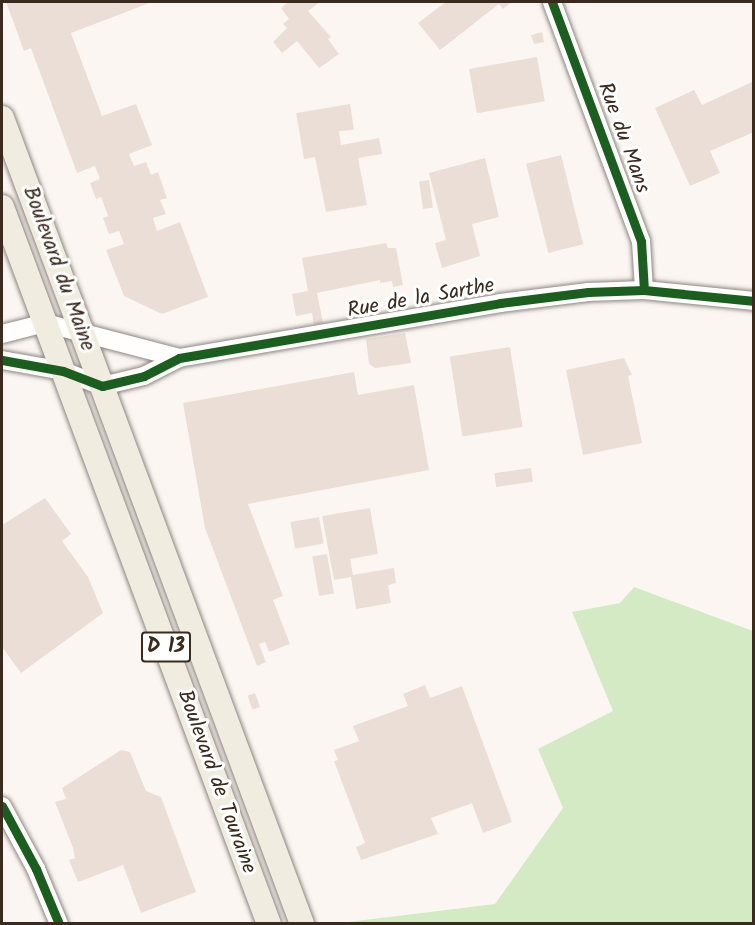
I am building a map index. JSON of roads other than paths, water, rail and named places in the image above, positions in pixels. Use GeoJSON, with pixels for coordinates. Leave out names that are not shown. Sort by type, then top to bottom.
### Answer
{"type":"FeatureCollection","features":[{"type":"Feature","properties":{"kind":"main road","name":"Boulevard du Maine"},"geometry":{"type":"LineString","coordinates":[[2,118],[102,386]]}},
{"type":"Feature","properties":{"kind":"main road","name":"Boulevard du Maine"},"geometry":{"type":"LineString","coordinates":[[2,207],[63,371]]}},
{"type":"Feature","properties":{"kind":"main road","name":"Boulevard de Touraine"},"geometry":{"type":"LineString","coordinates":[[63,371],[269,924]]}},
{"type":"Feature","properties":{"kind":"main road","name":"Boulevard de Touraine"},"geometry":{"type":"LineString","coordinates":[[102,386],[302,924]]}},
{"type":"Feature","properties":{"kind":"street","name":"Rue du Mans"},"geometry":{"type":"LineString","coordinates":[[552,2],[640,241],[644,290]]}},
{"type":"Feature","properties":{"kind":"street","name":"Rue de la Sarthe"},"geometry":{"type":"LineString","coordinates":[[102,386],[144,376],[179,358],[500,303],[588,292],[644,290],[753,301]]}},
{"type":"Feature","properties":{"kind":"street","name":"Rue de la Sarthe"},"geometry":{"type":"LineString","coordinates":[[45,323],[82,335],[179,358]]}},
{"type":"Feature","properties":{"kind":"street"},"geometry":{"type":"LineString","coordinates":[[2,334],[45,323]]}},
{"type":"Feature","properties":{"kind":"street"},"geometry":{"type":"LineString","coordinates":[[2,360],[63,371],[102,386]]}},
{"type":"Feature","properties":{"kind":"street"},"geometry":{"type":"LineString","coordinates":[[2,806],[36,869],[59,924]]}}]}
